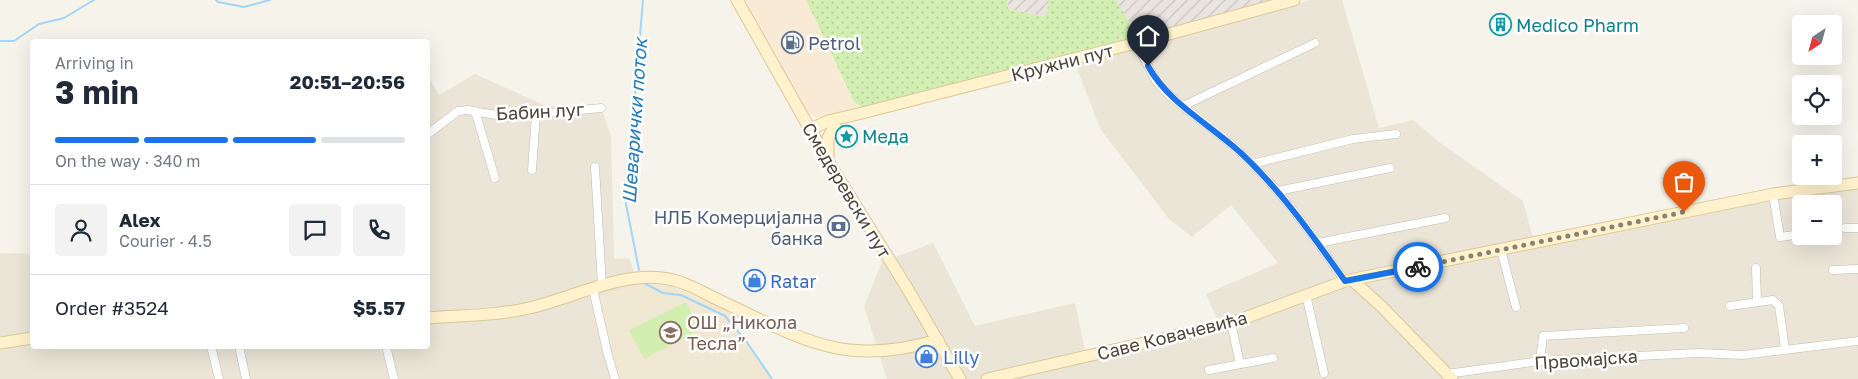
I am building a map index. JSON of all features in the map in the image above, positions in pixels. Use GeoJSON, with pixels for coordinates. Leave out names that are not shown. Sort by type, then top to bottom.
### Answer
{"type":"FeatureCollection","features":[{"type":"Feature","properties":{"kind":"street","name":"Смедеревски пут"},"geometry":{"type":"LineString","coordinates":[[737,0],[828,161],[960,379]]}},
{"type":"Feature","properties":{"kind":"street","name":"Кружни пут"},"geometry":{"type":"LineString","coordinates":[[811,132],[858,114],[1136,43],[1294,0]]}},
{"type":"Feature","properties":{"kind":"street","name":"Првомајска"},"geometry":{"type":"LineString","coordinates":[[1136,43],[1156,81],[1164,90],[1226,139],[1252,164],[1278,191],[1348,281],[1381,306],[1449,376],[1540,361],[1698,353],[1743,355],[1858,341]]}},
{"type":"Feature","properties":{"kind":"street"},"geometry":{"type":"LineString","coordinates":[[1182,106],[1315,44]]}},
{"type":"Feature","properties":{"kind":"street","name":"Бабин луг"},"geometry":{"type":"LineString","coordinates":[[430,132],[458,111],[475,111],[499,117],[601,108]]}},
{"type":"Feature","properties":{"kind":"street"},"geometry":{"type":"LineString","coordinates":[[475,111],[495,178]]}},
{"type":"Feature","properties":{"kind":"street"},"geometry":{"type":"LineString","coordinates":[[800,113],[813,121],[832,123],[828,138],[828,161]]}},
{"type":"Feature","properties":{"kind":"street"},"geometry":{"type":"LineString","coordinates":[[532,170],[536,114]]}},
{"type":"Feature","properties":{"kind":"street"},"geometry":{"type":"LineString","coordinates":[[1252,164],[1353,139],[1396,134]]}},
{"type":"Feature","properties":{"kind":"street"},"geometry":{"type":"LineString","coordinates":[[595,167],[598,288],[606,351],[615,379]]}},
{"type":"Feature","properties":{"kind":"street"},"geometry":{"type":"LineString","coordinates":[[1278,191],[1390,168]]}},
{"type":"Feature","properties":{"kind":"street","name":"Саве Ковачевића"},"geometry":{"type":"LineString","coordinates":[[986,379],[1231,323],[1348,281],[1773,194],[1858,184]]}},
{"type":"Feature","properties":{"kind":"street"},"geometry":{"type":"LineString","coordinates":[[1773,194],[1780,237],[1792,235]]}},
{"type":"Feature","properties":{"kind":"street"},"geometry":{"type":"LineString","coordinates":[[1318,243],[1445,218]]}},
{"type":"Feature","properties":{"kind":"street"},"geometry":{"type":"LineString","coordinates":[[1845,228],[1858,228]]}},
{"type":"Feature","properties":{"kind":"street"},"geometry":{"type":"LineString","coordinates":[[1501,250],[1516,307]]}},
{"type":"Feature","properties":{"kind":"street"},"geometry":{"type":"LineString","coordinates":[[1756,268],[1757,302]]}},
{"type":"Feature","properties":{"kind":"street"},"geometry":{"type":"LineString","coordinates":[[1833,270],[1858,269]]}},
{"type":"Feature","properties":{"kind":"street"},"geometry":{"type":"LineString","coordinates":[[430,318],[523,310],[598,288],[649,278],[672,280],[792,335],[827,347],[843,350],[889,350],[912,347],[938,340]]}},
{"type":"Feature","properties":{"kind":"street"},"geometry":{"type":"LineString","coordinates":[[1306,295],[1324,373]]}},
{"type":"Feature","properties":{"kind":"street"},"geometry":{"type":"LineString","coordinates":[[1730,306],[1773,300],[1779,306],[1785,349]]}},
{"type":"Feature","properties":{"kind":"street"},"geometry":{"type":"LineString","coordinates":[[1231,323],[1240,364]]}},
{"type":"Feature","properties":{"kind":"street"},"geometry":{"type":"LineString","coordinates":[[1540,361],[1543,336],[1684,328]]}},
{"type":"Feature","properties":{"kind":"street"},"geometry":{"type":"LineString","coordinates":[[0,343],[30,338]]}},
{"type":"Feature","properties":{"kind":"street"},"geometry":{"type":"LineString","coordinates":[[212,349],[219,379]]}},
{"type":"Feature","properties":{"kind":"street"},"geometry":{"type":"LineString","coordinates":[[240,349],[246,379]]}},
{"type":"Feature","properties":{"kind":"street"},"geometry":{"type":"LineString","coordinates":[[387,349],[394,379]]}},
{"type":"Feature","properties":{"kind":"street"},"geometry":{"type":"LineString","coordinates":[[1209,370],[1273,358]]}},
{"type":"Feature","properties":{"kind":"shaded area"},"geometry":{"type":"Polygon","coordinates":[[[743,0],[806,0],[853,102],[862,107],[820,118],[808,114],[743,0]]]}},
{"type":"Feature","properties":{"kind":"shaded area"},"geometry":{"type":"Polygon","coordinates":[[[1007,0],[1049,0],[1047,17],[1008,9],[1007,0]]]}},
{"type":"Feature","properties":{"kind":"shaded area"},"geometry":{"type":"Polygon","coordinates":[[[1116,0],[1273,0],[1137,36],[1116,0]]]}},
{"type":"Feature","properties":{"kind":"shaded area"},"geometry":{"type":"Polygon","coordinates":[[[1310,0],[1342,0],[1379,128],[1413,120],[1439,142],[1523,201],[1533,238],[1820,185],[1842,185],[1842,181],[1858,178],[1858,379],[887,379],[864,306],[882,262],[933,243],[975,326],[1075,303],[1085,350],[1218,321],[1206,294],[1278,263],[1231,205],[1192,237],[1169,219],[1101,130],[1075,64],[1310,0]]]}},
{"type":"Feature","properties":{"kind":"shaded area"},"geometry":{"type":"Polygon","coordinates":[[[475,74],[546,106],[600,104],[611,136],[614,259],[629,258],[638,283],[615,379],[0,379],[0,253],[30,254],[30,349],[430,349],[430,79],[439,95],[475,74]]]}},
{"type":"Feature","properties":{"kind":"shaded area","name":"ОШ „Никола Тесла”"},"geometry":{"type":"Polygon","coordinates":[[[638,283],[671,286],[743,317],[731,323],[769,372],[772,379],[618,379],[596,298],[638,283]]]}},
{"type":"Feature","properties":{"kind":"green space"},"geometry":{"type":"Polygon","coordinates":[[[806,0],[1007,0],[1008,9],[1046,17],[1049,0],[1116,0],[1137,36],[862,107],[854,102],[806,0]]]}},
{"type":"Feature","properties":{"kind":"green space"},"geometry":{"type":"Polygon","coordinates":[[[686,302],[700,330],[644,359],[629,330],[686,302]]]}},
{"type":"Feature","properties":{"kind":"waterway"},"geometry":{"type":"LineString","coordinates":[[0,41],[14,41],[39,24],[64,18],[94,0]]}},
{"type":"Feature","properties":{"kind":"waterway"},"geometry":{"type":"LineString","coordinates":[[216,0],[244,7],[270,0]]}},
{"type":"Feature","properties":{"kind":"waterway","name":"Шеварички поток"},"geometry":{"type":"LineString","coordinates":[[639,270],[626,204],[643,0]]}},
{"type":"Feature","properties":{"kind":"waterway","name":"Шеварички поток"},"geometry":{"type":"LineString","coordinates":[[644,283],[663,293],[681,295],[725,316],[746,341],[772,379]]}},
{"type":"Feature","properties":{"kind":"way so far"},"geometry":{"type":"LineString","coordinates":[[1418,267],[1684,212]]}},
{"type":"Feature","properties":{"kind":"place","name":"Medico Pharm"},"geometry":{"type":"Point","coordinates":[1500,25]}},
{"type":"Feature","properties":{"kind":"place","name":"Petrol"},"geometry":{"type":"Point","coordinates":[792,43]}},
{"type":"Feature","properties":{"kind":"place","name":"Меда"},"geometry":{"type":"Point","coordinates":[846,136]}},
{"type":"Feature","properties":{"kind":"place","name":"НЛБ Комерцијална банка"},"geometry":{"type":"Point","coordinates":[839,227]}},
{"type":"Feature","properties":{"kind":"place","name":"Ratar"},"geometry":{"type":"Point","coordinates":[754,281]}},
{"type":"Feature","properties":{"kind":"place","name":"ОШ „Никола Тесла”"},"geometry":{"type":"Point","coordinates":[671,332]}},
{"type":"Feature","properties":{"kind":"place","name":"Lilly"},"geometry":{"type":"Point","coordinates":[927,357]}},
{"type":"Feature","properties":{"kind":"route"},"geometry":{"type":"LineString","coordinates":[[1148,66],[1156,81],[1172,98],[1242,153],[1278,191],[1300,217],[1345,281],[1418,267]]}}]}
